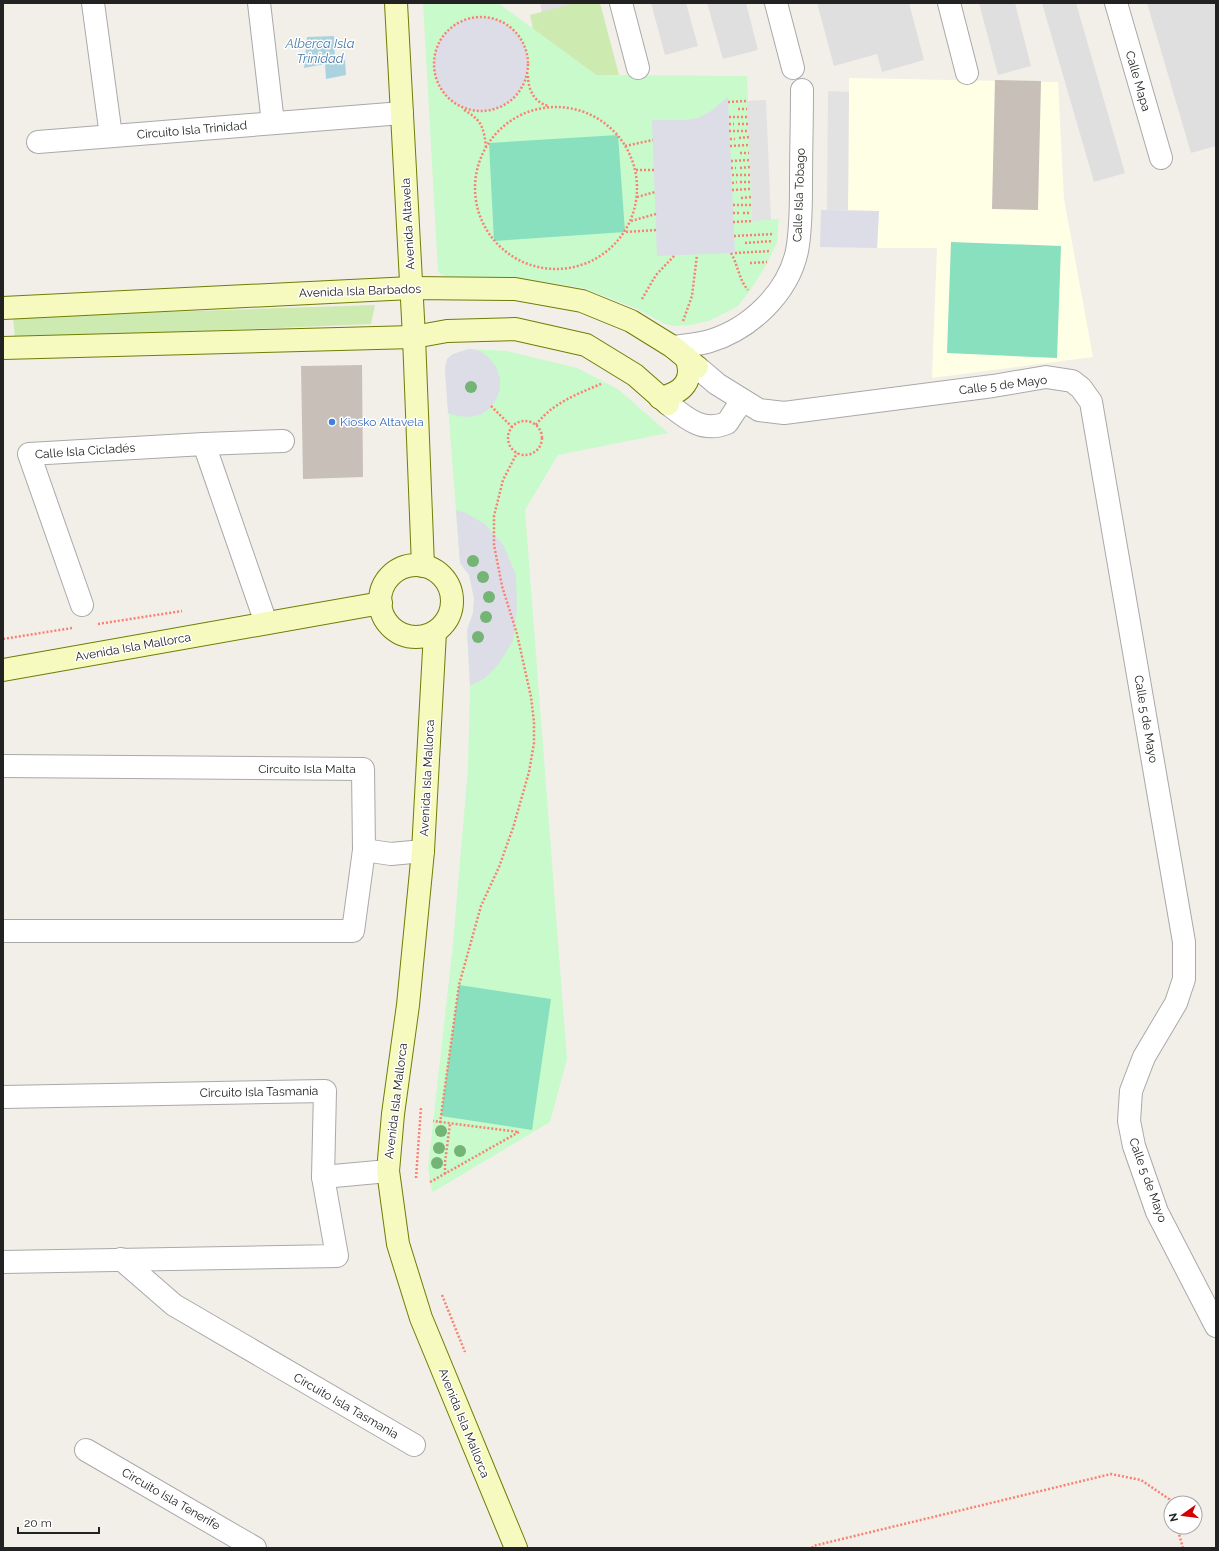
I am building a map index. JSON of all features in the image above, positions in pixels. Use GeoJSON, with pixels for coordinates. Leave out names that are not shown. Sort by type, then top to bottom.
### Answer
{"type":"FeatureCollection","features":[{"type":"Feature","properties":{"kind":"street"},"geometry":{"type":"LineString","coordinates":[[92,3],[112,136]]}},
{"type":"Feature","properties":{"kind":"street"},"geometry":{"type":"LineString","coordinates":[[259,3],[273,123]]}},
{"type":"Feature","properties":{"kind":"street","name":"Avenida Altavela"},"geometry":{"type":"LineString","coordinates":[[396,3],[414,337],[423,566]]}},
{"type":"Feature","properties":{"kind":"street"},"geometry":{"type":"LineString","coordinates":[[621,3],[638,68]]}},
{"type":"Feature","properties":{"kind":"street"},"geometry":{"type":"LineString","coordinates":[[776,3],[793,68]]}},
{"type":"Feature","properties":{"kind":"street"},"geometry":{"type":"LineString","coordinates":[[949,3],[967,73]]}},
{"type":"Feature","properties":{"kind":"street","name":"Calle Mapa"},"geometry":{"type":"LineString","coordinates":[[1116,3],[1161,158]]}},
{"type":"Feature","properties":{"kind":"street","name":"Calle Isla Tobago"},"geometry":{"type":"LineString","coordinates":[[685,357],[709,341],[729,334],[743,326],[757,315],[771,301],[791,269],[797,252],[800,226],[802,90]]}},
{"type":"Feature","properties":{"kind":"street","name":"Circuito Isla Trinidad"},"geometry":{"type":"LineString","coordinates":[[38,142],[402,113]]}},
{"type":"Feature","properties":{"kind":"street","name":"Avenida Isla Barbados"},"geometry":{"type":"LineString","coordinates":[[3,308],[411,288],[515,289],[582,301],[631,321],[685,357]]}},
{"type":"Feature","properties":{"kind":"street"},"geometry":{"type":"LineString","coordinates":[[3,348],[414,337],[447,331],[515,329],[586,345],[635,375],[664,401],[685,417],[702,426],[712,427],[727,423],[739,404],[745,402]]}},
{"type":"Feature","properties":{"kind":"street"},"geometry":{"type":"LineString","coordinates":[[664,401],[686,383],[690,369],[685,357]]}},
{"type":"Feature","properties":{"kind":"street","name":"Calle 5 de Mayo"},"geometry":{"type":"LineString","coordinates":[[685,357],[717,384],[759,410],[784,413],[1046,378],[1072,381],[1081,388],[1091,402],[1184,942],[1184,978],[1176,1003],[1144,1057],[1131,1091],[1129,1121],[1134,1146],[1157,1212],[1216,1326]]}},
{"type":"Feature","properties":{"kind":"street","name":"Calle Isla Cicladés"},"geometry":{"type":"LineString","coordinates":[[82,605],[29,454],[283,441]]}},
{"type":"Feature","properties":{"kind":"street"},"geometry":{"type":"LineString","coordinates":[[204,444],[266,623]]}},
{"type":"Feature","properties":{"kind":"street"},"geometry":{"type":"LineString","coordinates":[[412,565],[423,566],[435,570],[444,578],[450,588],[452,601],[450,613],[444,624],[435,632],[427,636],[408,636],[392,628],[386,621],[382,612],[382,592],[386,582],[393,574],[402,568],[412,565]]}},
{"type":"Feature","properties":{"kind":"street","name":"Avenida Isla Mallorca"},"geometry":{"type":"LineString","coordinates":[[3,670],[381,603]]}},
{"type":"Feature","properties":{"kind":"street","name":"Avenida Isla Mallorca"},"geometry":{"type":"LineString","coordinates":[[435,632],[423,851],[408,1005],[393,1114],[388,1171],[398,1244],[421,1318],[516,1548]]}},
{"type":"Feature","properties":{"kind":"street","name":"Circuito Isla Malta"},"geometry":{"type":"LineString","coordinates":[[3,766],[363,769],[364,850],[353,930],[3,931]]}},
{"type":"Feature","properties":{"kind":"street"},"geometry":{"type":"LineString","coordinates":[[364,850],[391,854],[423,851]]}},
{"type":"Feature","properties":{"kind":"street","name":"Circuito Isla Tasmania"},"geometry":{"type":"LineString","coordinates":[[3,1097],[325,1091],[323,1177],[337,1256],[3,1262]]}},
{"type":"Feature","properties":{"kind":"street"},"geometry":{"type":"LineString","coordinates":[[323,1177],[388,1171]]}},
{"type":"Feature","properties":{"kind":"street","name":"Circuito Isla Tasmania"},"geometry":{"type":"LineString","coordinates":[[120,1259],[174,1305],[414,1445]]}},
{"type":"Feature","properties":{"kind":"street","name":"Circuito Isla Tenerife"},"geometry":{"type":"LineString","coordinates":[[86,1450],[255,1548]]}},
{"type":"Feature","properties":{"kind":"path"},"geometry":{"type":"LineString","coordinates":[[486,148],[485,133],[479,121],[474,115],[458,107],[446,97],[437,84],[433,68],[435,51],[442,37],[453,25],[468,18],[482,17],[500,20],[514,29],[523,41],[528,56],[528,85],[534,97],[542,105],[576,109],[599,119],[618,135],[632,158],[636,170],[637,197],[630,221],[625,232],[611,248],[593,260],[573,268],[551,270],[530,265],[510,255],[494,241],[482,220],[476,196],[477,171],[486,148],[505,125],[527,112],[551,107]]}},
{"type":"Feature","properties":{"kind":"path"},"geometry":{"type":"LineString","coordinates":[[458,107],[473,112],[488,112],[502,107],[515,98],[524,86],[528,71]]}},
{"type":"Feature","properties":{"kind":"path"},"geometry":{"type":"LineString","coordinates":[[728,102],[747,101]]}},
{"type":"Feature","properties":{"kind":"path"},"geometry":{"type":"LineString","coordinates":[[738,109],[747,108]]}},
{"type":"Feature","properties":{"kind":"path"},"geometry":{"type":"LineString","coordinates":[[729,117],[748,117]]}},
{"type":"Feature","properties":{"kind":"path"},"geometry":{"type":"LineString","coordinates":[[729,124],[734,124]]}},
{"type":"Feature","properties":{"kind":"path"},"geometry":{"type":"LineString","coordinates":[[738,124],[748,124]]}},
{"type":"Feature","properties":{"kind":"path"},"geometry":{"type":"LineString","coordinates":[[729,131],[748,131]]}},
{"type":"Feature","properties":{"kind":"path"},"geometry":{"type":"LineString","coordinates":[[739,138],[749,138]]}},
{"type":"Feature","properties":{"kind":"path"},"geometry":{"type":"LineString","coordinates":[[625,146],[653,140]]}},
{"type":"Feature","properties":{"kind":"path"},"geometry":{"type":"LineString","coordinates":[[730,146],[749,145]]}},
{"type":"Feature","properties":{"kind":"path"},"geometry":{"type":"LineString","coordinates":[[740,154],[749,153]]}},
{"type":"Feature","properties":{"kind":"path"},"geometry":{"type":"LineString","coordinates":[[731,161],[750,160]]}},
{"type":"Feature","properties":{"kind":"path"},"geometry":{"type":"LineString","coordinates":[[740,168],[750,167]]}},
{"type":"Feature","properties":{"kind":"path"},"geometry":{"type":"LineString","coordinates":[[731,168],[736,168]]}},
{"type":"Feature","properties":{"kind":"path"},"geometry":{"type":"LineString","coordinates":[[636,170],[654,170]]}},
{"type":"Feature","properties":{"kind":"path"},"geometry":{"type":"LineString","coordinates":[[732,175],[750,175]]}},
{"type":"Feature","properties":{"kind":"path"},"geometry":{"type":"LineString","coordinates":[[732,183],[750,182]]}},
{"type":"Feature","properties":{"kind":"path"},"geometry":{"type":"LineString","coordinates":[[732,190],[750,190]]}},
{"type":"Feature","properties":{"kind":"path"},"geometry":{"type":"LineString","coordinates":[[637,197],[655,192]]}},
{"type":"Feature","properties":{"kind":"path"},"geometry":{"type":"LineString","coordinates":[[741,198],[751,197]]}},
{"type":"Feature","properties":{"kind":"path"},"geometry":{"type":"LineString","coordinates":[[732,205],[751,205]]}},
{"type":"Feature","properties":{"kind":"path"},"geometry":{"type":"LineString","coordinates":[[733,213],[739,213]]}},
{"type":"Feature","properties":{"kind":"path"},"geometry":{"type":"LineString","coordinates":[[743,213],[751,213]]}},
{"type":"Feature","properties":{"kind":"path"},"geometry":{"type":"LineString","coordinates":[[630,221],[656,214]]}},
{"type":"Feature","properties":{"kind":"path"},"geometry":{"type":"LineString","coordinates":[[733,222],[752,221]]}},
{"type":"Feature","properties":{"kind":"path"},"geometry":{"type":"LineString","coordinates":[[625,232],[656,230]]}},
{"type":"Feature","properties":{"kind":"path"},"geometry":{"type":"LineString","coordinates":[[734,236],[778,234]]}},
{"type":"Feature","properties":{"kind":"path"},"geometry":{"type":"LineString","coordinates":[[745,243],[777,241]]}},
{"type":"Feature","properties":{"kind":"path"},"geometry":{"type":"LineString","coordinates":[[735,253],[773,251]]}},
{"type":"Feature","properties":{"kind":"path"},"geometry":{"type":"LineString","coordinates":[[731,253],[736,262],[744,285],[750,292]]}},
{"type":"Feature","properties":{"kind":"path"},"geometry":{"type":"LineString","coordinates":[[640,304],[656,274],[675,255]]}},
{"type":"Feature","properties":{"kind":"path"},"geometry":{"type":"LineString","coordinates":[[682,326],[692,296],[697,255]]}},
{"type":"Feature","properties":{"kind":"path"},"geometry":{"type":"LineString","coordinates":[[750,262],[768,262]]}},
{"type":"Feature","properties":{"kind":"path"},"geometry":{"type":"LineString","coordinates":[[536,425],[542,418],[565,401],[605,382]]}},
{"type":"Feature","properties":{"kind":"path"},"geometry":{"type":"LineString","coordinates":[[491,406],[512,427]]}},
{"type":"Feature","properties":{"kind":"path"},"geometry":{"type":"LineString","coordinates":[[526,421],[536,425],[540,429],[542,435],[540,446],[531,454],[525,455],[517,453],[510,447],[508,442],[509,432],[512,427],[516,423],[526,421]]}},
{"type":"Feature","properties":{"kind":"path"},"geometry":{"type":"LineString","coordinates":[[440,1122],[459,985],[481,906],[499,867],[513,828],[529,772],[534,743],[534,722],[531,697],[517,634],[502,586],[494,545],[494,516],[501,487],[517,453]]}},
{"type":"Feature","properties":{"kind":"path"},"geometry":{"type":"LineString","coordinates":[[95,624],[188,610]]}},
{"type":"Feature","properties":{"kind":"path"},"geometry":{"type":"LineString","coordinates":[[3,639],[72,628]]}},
{"type":"Feature","properties":{"kind":"path"},"geometry":{"type":"LineString","coordinates":[[417,1183],[416,1176],[421,1106]]}},
{"type":"Feature","properties":{"kind":"path"},"geometry":{"type":"LineString","coordinates":[[430,1182],[519,1132],[433,1122]]}},
{"type":"Feature","properties":{"kind":"path"},"geometry":{"type":"LineString","coordinates":[[445,1174],[450,1124]]}},
{"type":"Feature","properties":{"kind":"path"},"geometry":{"type":"LineString","coordinates":[[442,1294],[467,1358]]}},
{"type":"Feature","properties":{"kind":"path"},"geometry":{"type":"LineString","coordinates":[[812,1548],[813,1546],[1111,1474],[1141,1480],[1163,1495]]}},
{"type":"Feature","properties":{"kind":"path"},"geometry":{"type":"LineString","coordinates":[[1179,1535],[1182,1548]]}},
{"type":"Feature","properties":{"kind":"shaded area"},"geometry":{"type":"Polygon","coordinates":[[[540,3],[576,3],[576,4],[542,13],[540,3]]]}},
{"type":"Feature","properties":{"kind":"shaded area"},"geometry":{"type":"Polygon","coordinates":[[[651,3],[686,3],[698,46],[665,55],[651,3]]]}},
{"type":"Feature","properties":{"kind":"shaded area"},"geometry":{"type":"Polygon","coordinates":[[[707,3],[746,3],[758,50],[723,59],[707,3]]]}},
{"type":"Feature","properties":{"kind":"shaded area"},"geometry":{"type":"Polygon","coordinates":[[[817,3],[909,3],[924,60],[882,72],[877,54],[834,66],[817,3]]]}},
{"type":"Feature","properties":{"kind":"shaded area"},"geometry":{"type":"Polygon","coordinates":[[[979,3],[1015,3],[1031,66],[998,75],[979,3]]]}},
{"type":"Feature","properties":{"kind":"shaded area"},"geometry":{"type":"Polygon","coordinates":[[[1042,3],[1076,3],[1125,173],[1094,182],[1042,3]]]}},
{"type":"Feature","properties":{"kind":"shaded area"},"geometry":{"type":"Polygon","coordinates":[[[1147,3],[1216,3],[1216,146],[1191,153],[1147,3]]]}},
{"type":"Feature","properties":{"kind":"shaded area"},"geometry":{"type":"Polygon","coordinates":[[[481,17],[499,20],[515,30],[525,46],[528,64],[525,82],[515,98],[499,108],[481,111],[463,108],[447,98],[437,82],[434,64],[437,46],[447,30],[463,20],[481,17]]]}},
{"type":"Feature","properties":{"kind":"shaded area"},"geometry":{"type":"Polygon","coordinates":[[[849,78],[1058,82],[1064,199],[1093,357],[932,378],[937,248],[877,248],[879,211],[848,210],[849,78]]]}},
{"type":"Feature","properties":{"kind":"shaded area"},"geometry":{"type":"Polygon","coordinates":[[[828,91],[849,92],[848,210],[827,210],[828,91]]]}},
{"type":"Feature","properties":{"kind":"shaded area"},"geometry":{"type":"Polygon","coordinates":[[[728,97],[735,253],[657,256],[652,120],[684,120],[698,118],[711,111],[728,97]]]}},
{"type":"Feature","properties":{"kind":"shaded area"},"geometry":{"type":"Polygon","coordinates":[[[766,100],[771,220],[752,221],[747,101],[766,100]]]}},
{"type":"Feature","properties":{"kind":"shaded area"},"geometry":{"type":"Polygon","coordinates":[[[821,210],[879,211],[877,248],[820,247],[821,210]]]}},
{"type":"Feature","properties":{"kind":"shaded area"},"geometry":{"type":"Polygon","coordinates":[[[469,349],[480,351],[489,358],[496,367],[500,378],[500,389],[496,400],[489,409],[480,415],[469,417],[457,416],[448,413],[445,370],[447,359],[453,354],[469,349]]]}},
{"type":"Feature","properties":{"kind":"shaded area"},"geometry":{"type":"Polygon","coordinates":[[[456,510],[466,513],[485,524],[504,546],[516,575],[517,609],[513,641],[498,665],[485,678],[470,686],[467,630],[473,613],[474,598],[469,575],[460,563],[456,510]]]}},
{"type":"Feature","properties":{"kind":"green space"},"geometry":{"type":"Polygon","coordinates":[[[423,3],[498,3],[596,75],[747,76],[752,220],[779,219],[777,243],[764,269],[738,306],[708,321],[690,325],[675,326],[665,324],[635,308],[583,288],[514,277],[450,277],[442,275],[438,271],[423,3]]]}},
{"type":"Feature","properties":{"kind":"green space"},"geometry":{"type":"Polygon","coordinates":[[[576,3],[600,3],[619,75],[596,75],[533,29],[530,15],[576,3]]]}},
{"type":"Feature","properties":{"kind":"green space"},"geometry":{"type":"Polygon","coordinates":[[[618,135],[625,232],[494,241],[489,143],[618,135]]]}},
{"type":"Feature","properties":{"kind":"green space"},"geometry":{"type":"Polygon","coordinates":[[[951,242],[1061,246],[1057,358],[947,353],[951,242]]]}},
{"type":"Feature","properties":{"kind":"green space"},"geometry":{"type":"Polygon","coordinates":[[[375,305],[371,324],[15,339],[13,317],[375,305]]]}},
{"type":"Feature","properties":{"kind":"green space"},"geometry":{"type":"Polygon","coordinates":[[[469,349],[507,351],[577,368],[618,389],[668,433],[558,455],[525,510],[567,1059],[550,1122],[433,1192],[428,1168],[453,944],[468,768],[470,686],[467,630],[473,613],[474,598],[469,575],[460,563],[445,366],[448,358],[469,349]]]}},
{"type":"Feature","properties":{"kind":"green space"},"geometry":{"type":"Polygon","coordinates":[[[459,985],[551,999],[532,1130],[441,1116],[459,985]]]}},
{"type":"Feature","properties":{"kind":"water","name":"Alberca Isla Trinidad"},"geometry":{"type":"Polygon","coordinates":[[[334,36],[335,61],[345,60],[346,75],[326,79],[325,64],[304,68],[307,37],[334,36]]]}},
{"type":"Feature","properties":{"kind":"building"},"geometry":{"type":"Polygon","coordinates":[[[995,80],[1041,81],[1038,210],[992,209],[995,80]]]}},
{"type":"Feature","properties":{"kind":"building","name":"Kiosko Altavela"},"geometry":{"type":"Polygon","coordinates":[[[362,365],[363,477],[303,479],[301,366],[362,365]]]}},
{"type":"Feature","properties":{"kind":"place","name":"Kiosko Altavela"},"geometry":{"type":"Point","coordinates":[332,422]}}]}
